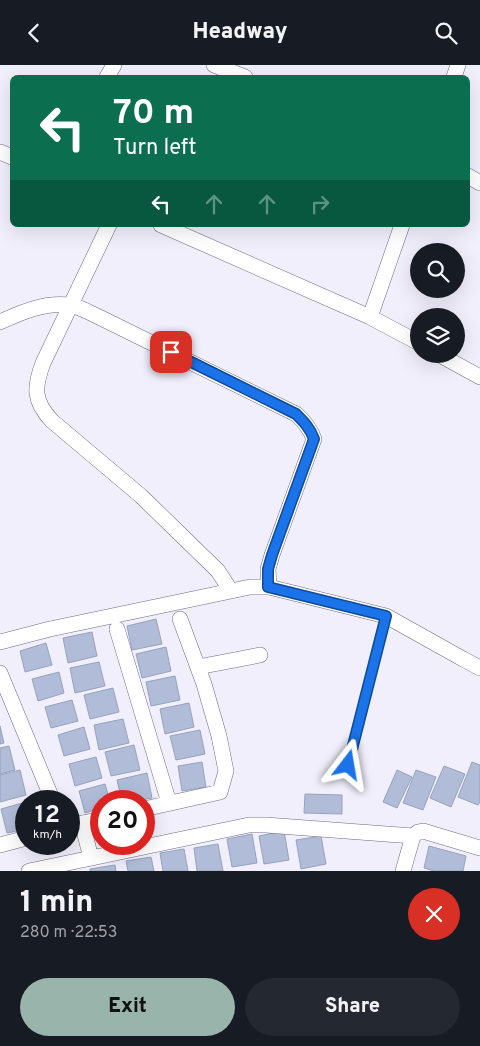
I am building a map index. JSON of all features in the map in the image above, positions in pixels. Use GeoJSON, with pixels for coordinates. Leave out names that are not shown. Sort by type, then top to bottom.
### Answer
{"type":"FeatureCollection","features":[{"type":"Feature","properties":{"kind":"street"},"geometry":{"type":"LineString","coordinates":[[214,65],[240,75]]}},
{"type":"Feature","properties":{"kind":"street"},"geometry":{"type":"LineString","coordinates":[[108,227],[43,363],[38,376],[37,397],[39,404],[52,421],[141,496],[218,571],[231,591]]}},
{"type":"Feature","properties":{"kind":"street"},"geometry":{"type":"LineString","coordinates":[[166,227],[370,317],[410,338]]}},
{"type":"Feature","properties":{"kind":"street"},"geometry":{"type":"LineString","coordinates":[[370,317],[401,227]]}},
{"type":"Feature","properties":{"kind":"street"},"geometry":{"type":"LineString","coordinates":[[0,321],[22,311],[38,307],[71,305],[296,414],[309,428],[314,439],[272,555],[268,569],[268,587]]}},
{"type":"Feature","properties":{"kind":"street"},"geometry":{"type":"LineString","coordinates":[[454,363],[480,377]]}},
{"type":"Feature","properties":{"kind":"street"},"geometry":{"type":"LineString","coordinates":[[0,642],[50,629],[250,587],[268,587],[386,616],[480,668]]}},
{"type":"Feature","properties":{"kind":"street"},"geometry":{"type":"LineString","coordinates":[[155,806],[220,792],[226,771],[219,736],[198,667],[180,619]]}},
{"type":"Feature","properties":{"kind":"street"},"geometry":{"type":"LineString","coordinates":[[117,629],[169,803]]}},
{"type":"Feature","properties":{"kind":"street"},"geometry":{"type":"LineString","coordinates":[[198,667],[260,655]]}},
{"type":"Feature","properties":{"kind":"street"},"geometry":{"type":"LineString","coordinates":[[0,673],[48,790]]}},
{"type":"Feature","properties":{"kind":"street"},"geometry":{"type":"LineString","coordinates":[[29,871],[249,825],[413,836]]}},
{"type":"Feature","properties":{"kind":"street"},"geometry":{"type":"LineString","coordinates":[[403,871],[413,836],[418,832],[424,831],[480,847]]}},
{"type":"Feature","properties":{"kind":"street"},"geometry":{"type":"LineString","coordinates":[[80,835],[91,858]]}},
{"type":"Feature","properties":{"kind":"street"},"geometry":{"type":"LineString","coordinates":[[0,845],[15,841]]}},
{"type":"Feature","properties":{"kind":"lane"},"geometry":{"type":"LineString","coordinates":[[348,765],[386,616]]}},
{"type":"Feature","properties":{"kind":"building"},"geometry":{"type":"Polygon","coordinates":[[[156,619],[162,644],[132,650],[127,626],[156,619]]]}},
{"type":"Feature","properties":{"kind":"building"},"geometry":{"type":"Polygon","coordinates":[[[92,632],[97,656],[68,663],[63,638],[92,632]]]}},
{"type":"Feature","properties":{"kind":"building"},"geometry":{"type":"Polygon","coordinates":[[[46,643],[52,665],[25,672],[20,651],[46,643]]]}},
{"type":"Feature","properties":{"kind":"building"},"geometry":{"type":"Polygon","coordinates":[[[166,647],[171,671],[142,678],[136,654],[166,647]]]}},
{"type":"Feature","properties":{"kind":"building"},"geometry":{"type":"Polygon","coordinates":[[[99,662],[105,686],[75,693],[70,668],[99,662]]]}},
{"type":"Feature","properties":{"kind":"building"},"geometry":{"type":"Polygon","coordinates":[[[59,672],[64,693],[38,701],[32,679],[59,672]]]}},
{"type":"Feature","properties":{"kind":"building"},"geometry":{"type":"Polygon","coordinates":[[[175,676],[180,700],[151,706],[146,682],[175,676]]]}},
{"type":"Feature","properties":{"kind":"building"},"geometry":{"type":"Polygon","coordinates":[[[113,688],[119,712],[90,719],[84,695],[113,688]]]}},
{"type":"Feature","properties":{"kind":"building"},"geometry":{"type":"Polygon","coordinates":[[[72,700],[78,721],[51,728],[45,707],[72,700]]]}},
{"type":"Feature","properties":{"kind":"building"},"geometry":{"type":"Polygon","coordinates":[[[189,703],[194,727],[165,734],[160,709],[189,703]]]}},
{"type":"Feature","properties":{"kind":"building"},"geometry":{"type":"Polygon","coordinates":[[[123,719],[129,743],[99,750],[94,725],[123,719]]]}},
{"type":"Feature","properties":{"kind":"building"},"geometry":{"type":"Polygon","coordinates":[[[0,726],[4,743],[0,744],[0,726]]]}},
{"type":"Feature","properties":{"kind":"building"},"geometry":{"type":"Polygon","coordinates":[[[84,727],[90,749],[64,756],[58,735],[84,727]]]}},
{"type":"Feature","properties":{"kind":"building"},"geometry":{"type":"Polygon","coordinates":[[[200,730],[205,754],[176,760],[170,736],[200,730]]]}},
{"type":"Feature","properties":{"kind":"building"},"geometry":{"type":"Polygon","coordinates":[[[134,745],[140,770],[111,776],[105,752],[134,745]]]}},
{"type":"Feature","properties":{"kind":"building"},"geometry":{"type":"Polygon","coordinates":[[[9,746],[15,770],[0,774],[0,748],[9,746]]]}},
{"type":"Feature","properties":{"kind":"building"},"geometry":{"type":"Polygon","coordinates":[[[96,757],[102,778],[75,786],[69,764],[96,757]]]}},
{"type":"Feature","properties":{"kind":"building"},"geometry":{"type":"Polygon","coordinates":[[[202,762],[206,787],[182,791],[178,766],[202,762]]]}},
{"type":"Feature","properties":{"kind":"building"},"geometry":{"type":"Polygon","coordinates":[[[472,762],[480,765],[480,802],[478,805],[458,797],[472,762]]]}},
{"type":"Feature","properties":{"kind":"building"},"geometry":{"type":"Polygon","coordinates":[[[444,766],[465,774],[451,807],[430,798],[444,766]]]}},
{"type":"Feature","properties":{"kind":"building"},"geometry":{"type":"Polygon","coordinates":[[[20,770],[25,790],[15,790],[15,798],[0,802],[0,775],[20,770]]]}},
{"type":"Feature","properties":{"kind":"building"},"geometry":{"type":"Polygon","coordinates":[[[397,770],[412,777],[397,808],[383,802],[397,770]]]}},
{"type":"Feature","properties":{"kind":"building"},"geometry":{"type":"Polygon","coordinates":[[[416,770],[436,777],[423,810],[403,803],[416,770]]]}},
{"type":"Feature","properties":{"kind":"building"},"geometry":{"type":"Polygon","coordinates":[[[147,773],[150,790],[119,790],[117,780],[147,773]]]}},
{"type":"Feature","properties":{"kind":"building"},"geometry":{"type":"Polygon","coordinates":[[[105,784],[107,790],[90,790],[90,811],[85,813],[80,791],[105,784]]]}},
{"type":"Feature","properties":{"kind":"building"},"geometry":{"type":"Polygon","coordinates":[[[305,794],[342,795],[342,814],[304,813],[305,794]]]}},
{"type":"Feature","properties":{"kind":"building"},"geometry":{"type":"Polygon","coordinates":[[[15,805],[15,831],[7,833],[1,809],[15,805]]]}},
{"type":"Feature","properties":{"kind":"building"},"geometry":{"type":"Polygon","coordinates":[[[284,831],[289,860],[264,864],[259,836],[284,831]]]}},
{"type":"Feature","properties":{"kind":"building"},"geometry":{"type":"Polygon","coordinates":[[[252,834],[257,863],[232,867],[227,839],[252,834]]]}},
{"type":"Feature","properties":{"kind":"building"},"geometry":{"type":"Polygon","coordinates":[[[321,836],[326,864],[301,869],[296,840],[321,836]]]}},
{"type":"Feature","properties":{"kind":"building"},"geometry":{"type":"Polygon","coordinates":[[[218,844],[223,871],[197,871],[194,848],[218,844]]]}},
{"type":"Feature","properties":{"kind":"building"},"geometry":{"type":"Polygon","coordinates":[[[429,846],[466,856],[463,871],[434,871],[424,868],[429,846]]]}},
{"type":"Feature","properties":{"kind":"building"},"geometry":{"type":"Polygon","coordinates":[[[184,849],[188,871],[163,871],[160,853],[184,849]]]}},
{"type":"Feature","properties":{"kind":"building"},"geometry":{"type":"Polygon","coordinates":[[[151,857],[154,871],[128,871],[126,861],[151,857]]]}},
{"type":"Feature","properties":{"kind":"building"},"geometry":{"type":"Polygon","coordinates":[[[115,865],[116,871],[90,871],[90,869],[115,865]]]}},
{"type":"Feature","properties":{"kind":"route"},"geometry":{"type":"LineString","coordinates":[[171,352],[296,414],[305,422],[314,439],[272,555],[268,569],[268,587],[386,616],[348,765]]}}]}
